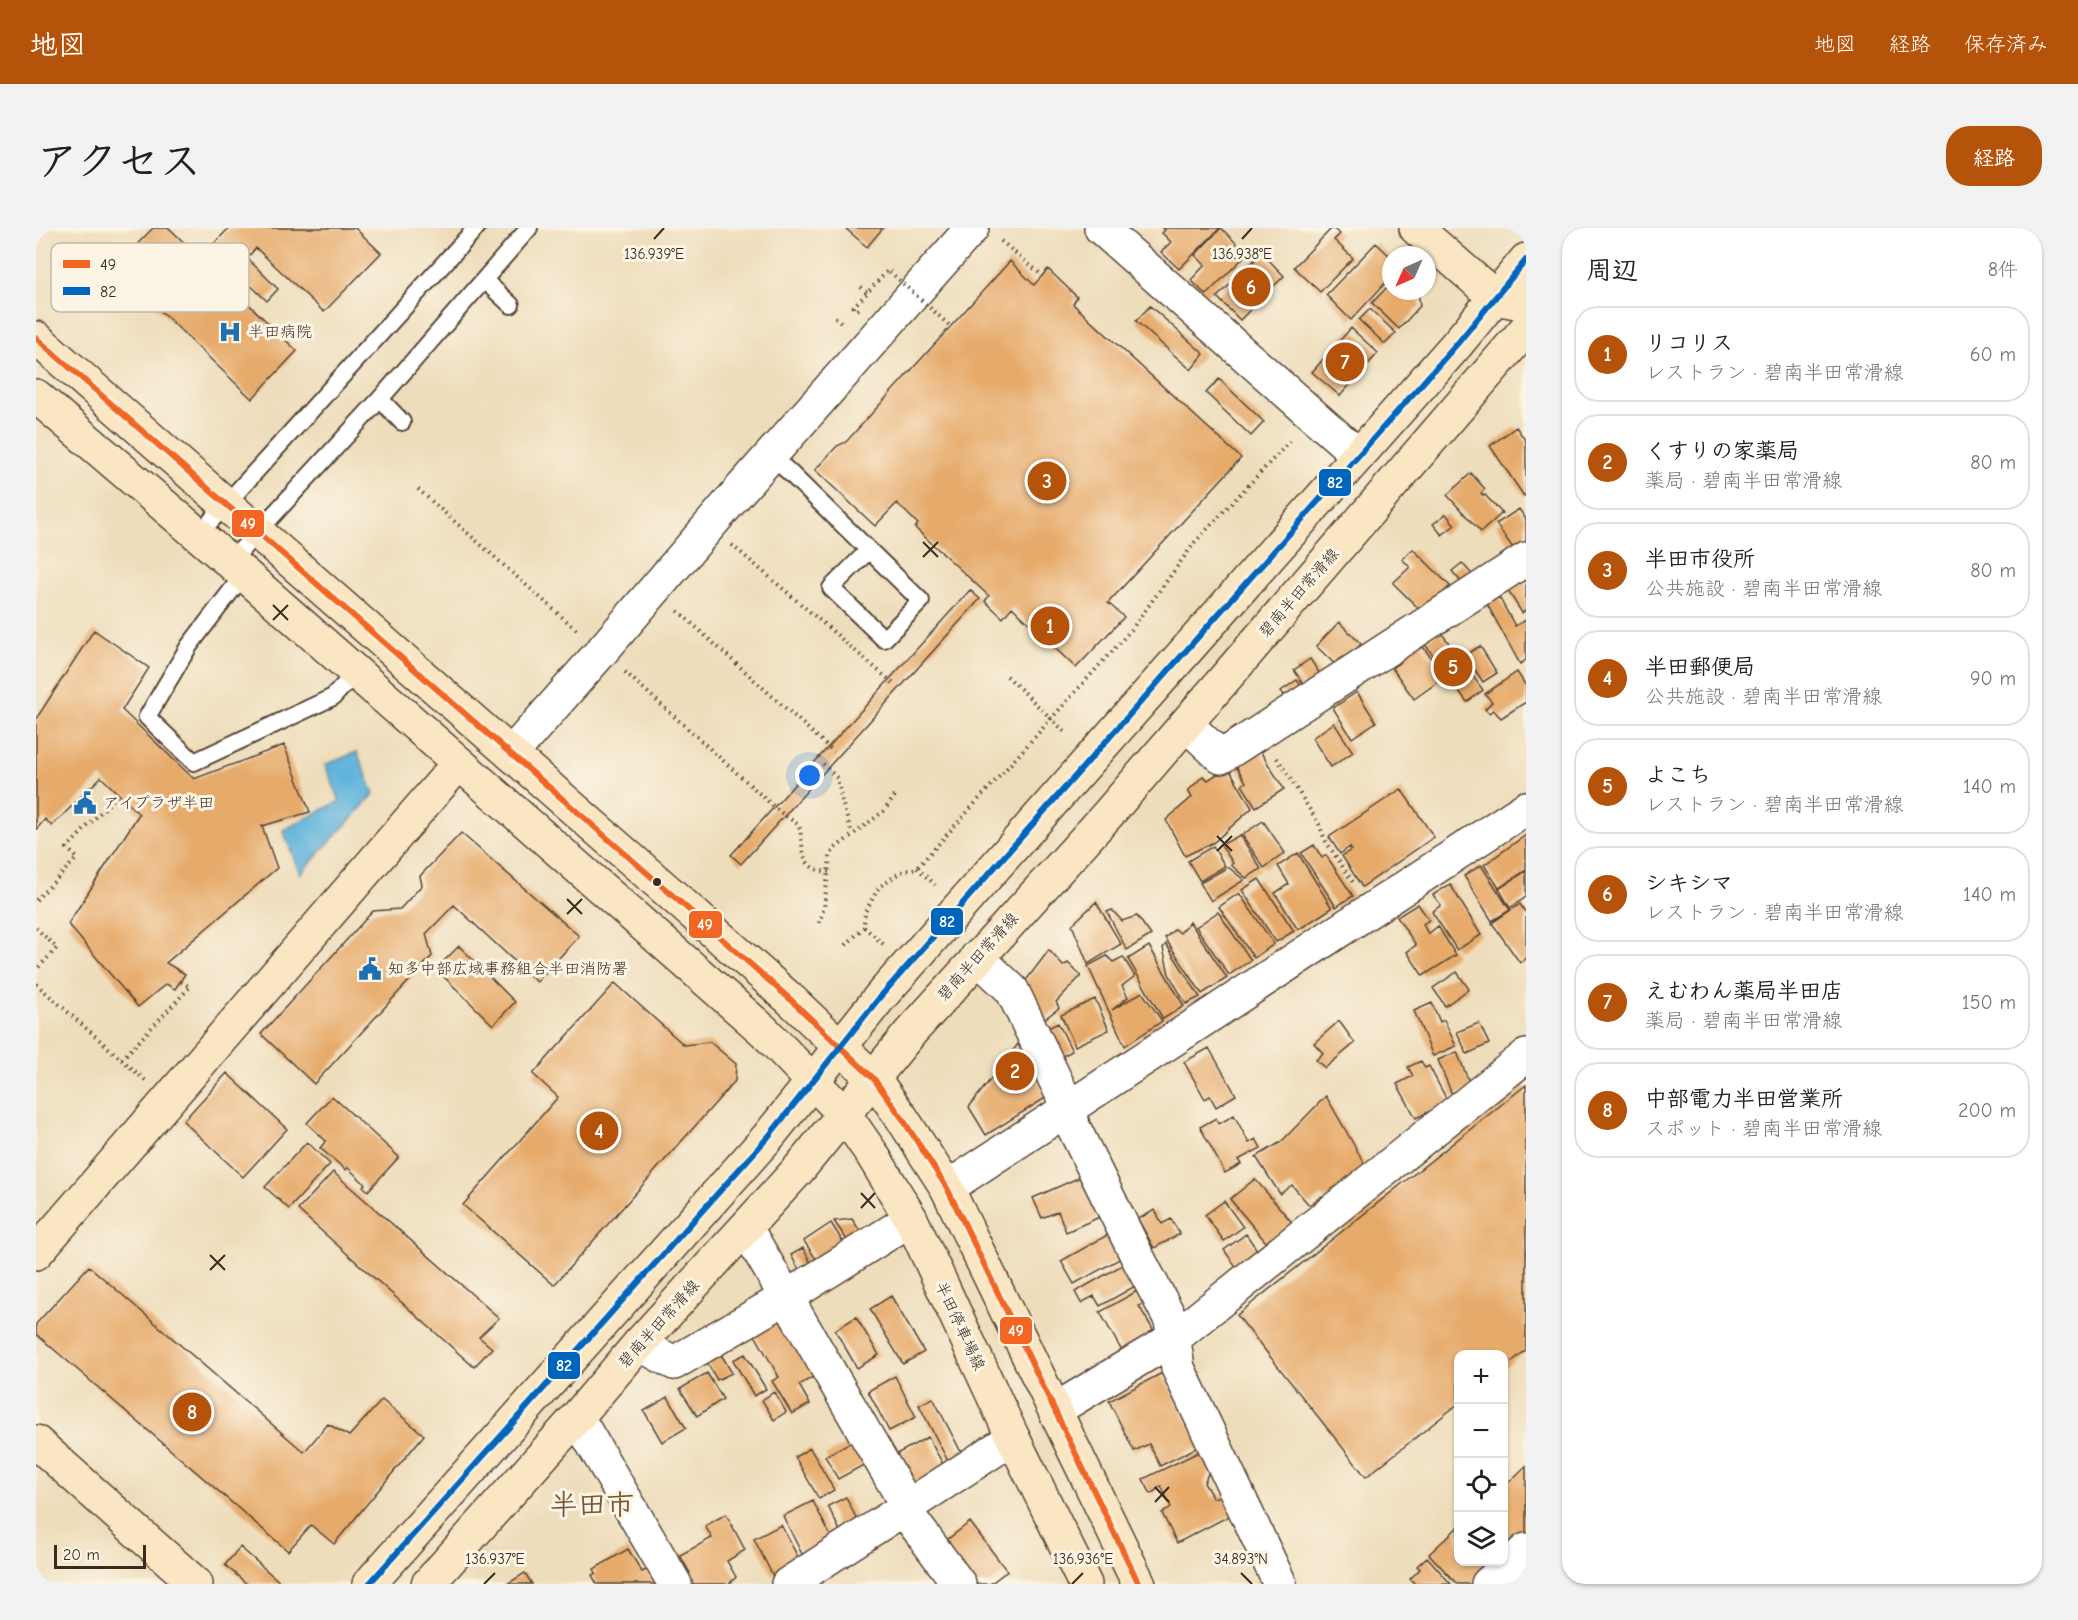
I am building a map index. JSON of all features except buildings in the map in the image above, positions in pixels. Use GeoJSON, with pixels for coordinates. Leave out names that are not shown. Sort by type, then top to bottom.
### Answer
{"type":"FeatureCollection","features":[{"type":"Feature","properties":{"kind":"main road"},"geometry":{"type":"LineString","coordinates":[[1416,228],[1511,301]]}},
{"type":"Feature","properties":{"kind":"main road"},"geometry":{"type":"LineString","coordinates":[[369,1584],[760,1146],[880,997],[1358,455],[1511,301],[1526,260]]}},
{"type":"Feature","properties":{"kind":"main road","name":"碧南半田常滑線"},"geometry":{"type":"LineString","coordinates":[[428,1584],[845,1115],[910,1033],[1109,813],[1526,329]]}},
{"type":"Feature","properties":{"kind":"main road"},"geometry":{"type":"LineString","coordinates":[[36,338],[680,901],[841,1046],[874,1079],[947,1188],[1139,1584]]}},
{"type":"Feature","properties":{"kind":"main road","name":"半田停車場線"},"geometry":{"type":"LineString","coordinates":[[36,396],[356,672],[755,1023],[845,1115],[872,1154],[911,1219],[1013,1438],[1085,1584]]}},
{"type":"Feature","properties":{"kind":"main road"},"geometry":{"type":"LineString","coordinates":[[36,1253],[459,763]]}},
{"type":"Feature","properties":{"kind":"main road"},"geometry":{"type":"LineString","coordinates":[[36,1442],[196,1584]]}},
{"type":"Feature","properties":{"kind":"street"},"geometry":{"type":"LineString","coordinates":[[1101,228],[1358,455]]}},
{"type":"Feature","properties":{"kind":"street"},"geometry":{"type":"LineString","coordinates":[[511,754],[771,456],[984,232]]}},
{"type":"Feature","properties":{"kind":"street"},"geometry":{"type":"LineString","coordinates":[[1186,724],[1221,757],[1526,559]]}},
{"type":"Feature","properties":{"kind":"street"},"geometry":{"type":"LineString","coordinates":[[947,1188],[1526,808]]}},
{"type":"Feature","properties":{"kind":"street"},"geometry":{"type":"LineString","coordinates":[[977,957],[1011,990],[1074,1128],[1171,1320],[1178,1368],[1280,1584]]}},
{"type":"Feature","properties":{"kind":"street"},"geometry":{"type":"LineString","coordinates":[[1055,1410],[1174,1338],[1526,1056]]}},
{"type":"Feature","properties":{"kind":"street"},"geometry":{"type":"LineString","coordinates":[[639,1344],[674,1363],[787,1297],[911,1219]]}},
{"type":"Feature","properties":{"kind":"street"},"geometry":{"type":"LineString","coordinates":[[746,1228],[902,1497],[911,1519],[958,1584]]}},
{"type":"Feature","properties":{"kind":"street"},"geometry":{"type":"LineString","coordinates":[[577,1417],[675,1584]]}},
{"type":"Feature","properties":{"kind":"street"},"geometry":{"type":"LineString","coordinates":[[788,1584],[1013,1438]]}},
{"type":"Feature","properties":{"kind":"street"},"geometry":{"type":"LineString","coordinates":[[1488,1584],[1526,1550]]}},
{"type":"Feature","properties":{"kind":"lane"},"geometry":{"type":"LineString","coordinates":[[198,535],[476,228]]}},
{"type":"Feature","properties":{"kind":"lane"},"geometry":{"type":"LineString","coordinates":[[356,672],[333,697],[194,762],[147,717],[256,532],[380,399],[529,228]]}},
{"type":"Feature","properties":{"kind":"lane"},"geometry":{"type":"LineString","coordinates":[[484,280],[511,305]]}},
{"type":"Feature","properties":{"kind":"lane"},"geometry":{"type":"LineString","coordinates":[[380,399],[402,422]]}},
{"type":"Feature","properties":{"kind":"lane"},"geometry":{"type":"LineString","coordinates":[[771,456],[869,550],[921,601],[884,639],[831,588],[869,550]]}},
{"type":"Feature","properties":{"kind":"path"},"geometry":{"type":"LineString","coordinates":[[984,232],[1043,276]]}},
{"type":"Feature","properties":{"kind":"path"},"geometry":{"type":"LineString","coordinates":[[861,287],[867,293],[888,270],[950,326]]}},
{"type":"Feature","properties":{"kind":"path"},"geometry":{"type":"LineString","coordinates":[[846,945],[864,927],[865,912],[879,887],[901,872],[917,868],[1131,630],[1195,542],[1297,434]]}},
{"type":"Feature","properties":{"kind":"path"},"geometry":{"type":"LineString","coordinates":[[727,541],[894,684]]}},
{"type":"Feature","properties":{"kind":"path"},"geometry":{"type":"LineString","coordinates":[[670,604],[834,752]]}},
{"type":"Feature","properties":{"kind":"path"},"geometry":{"type":"LineString","coordinates":[[1007,676],[1067,735]]}},
{"type":"Feature","properties":{"kind":"path"},"geometry":{"type":"LineString","coordinates":[[1260,732],[1319,824],[1325,840],[1372,909]]}},
{"type":"Feature","properties":{"kind":"path"},"geometry":{"type":"LineString","coordinates":[[823,764],[837,778],[852,834]]}},
{"type":"Feature","properties":{"kind":"path"},"geometry":{"type":"LineString","coordinates":[[819,923],[824,908],[830,856],[834,849],[852,834],[870,824],[884,811],[897,793]]}},
{"type":"Feature","properties":{"kind":"path"},"geometry":{"type":"LineString","coordinates":[[36,900],[77,858],[66,848],[118,794]]}},
{"type":"Feature","properties":{"kind":"path"},"geometry":{"type":"LineString","coordinates":[[780,812],[799,825],[800,846],[809,866],[818,871],[829,872]]}},
{"type":"Feature","properties":{"kind":"path"},"geometry":{"type":"LineString","coordinates":[[917,868],[935,885]]}},
{"type":"Feature","properties":{"kind":"path"},"geometry":{"type":"LineString","coordinates":[[864,927],[883,944]]}},
{"type":"Feature","properties":{"kind":"path"},"geometry":{"type":"LineString","coordinates":[[36,928],[57,948],[36,970]]}},
{"type":"Feature","properties":{"kind":"path"},"geometry":{"type":"LineString","coordinates":[[122,1059],[190,987],[180,981]]}},
{"type":"Feature","properties":{"kind":"path"},"geometry":{"type":"LineString","coordinates":[[36,984],[147,1082]]}},
{"type":"Feature","properties":{"kind":"water"},"geometry":{"type":"Polygon","coordinates":[[[357,752],[374,794],[300,874],[283,830],[340,801],[325,765],[357,752]]]}},
{"type":"Feature","properties":{"kind":"transit line","name":"82"},"geometry":{"type":"LineString","coordinates":[[369,1584],[768,1137],[880,997],[1457,344],[1526,260]]}},
{"type":"Feature","properties":{"kind":"transit line","name":"49"},"geometry":{"type":"LineString","coordinates":[[36,338],[791,1000],[874,1079],[947,1188],[1139,1584]]}},
{"type":"Feature","properties":{"kind":"place","name":"シキシマ"},"geometry":{"type":"Point","coordinates":[1251,287]}},
{"type":"Feature","properties":{"kind":"place","name":"半田病院"},"geometry":{"type":"Point","coordinates":[230,332]}},
{"type":"Feature","properties":{"kind":"place","name":"えむわん薬局半田店"},"geometry":{"type":"Point","coordinates":[1345,362]}},
{"type":"Feature","properties":{"kind":"place","name":"半田市役所"},"geometry":{"type":"Point","coordinates":[1047,481]}},
{"type":"Feature","properties":{"kind":"place","name":"リコリス"},"geometry":{"type":"Point","coordinates":[1050,626]}},
{"type":"Feature","properties":{"kind":"place","name":"よこち"},"geometry":{"type":"Point","coordinates":[1453,667]}},
{"type":"Feature","properties":{"kind":"place","name":"アイプラザ半田"},"geometry":{"type":"Point","coordinates":[85,803]}},
{"type":"Feature","properties":{"kind":"place","name":"知多中部広域事務組合半田消防署"},"geometry":{"type":"Point","coordinates":[370,969]}},
{"type":"Feature","properties":{"kind":"place","name":"くすりの家薬局"},"geometry":{"type":"Point","coordinates":[1015,1071]}},
{"type":"Feature","properties":{"kind":"place","name":"半田郵便局"},"geometry":{"type":"Point","coordinates":[599,1131]}},
{"type":"Feature","properties":{"kind":"place","name":"中部電力半田営業所"},"geometry":{"type":"Point","coordinates":[192,1412]}},
{"type":"Feature","properties":{"kind":"district","name":"半田市"},"geometry":{"type":"Point","coordinates":[592,1505]}}]}
